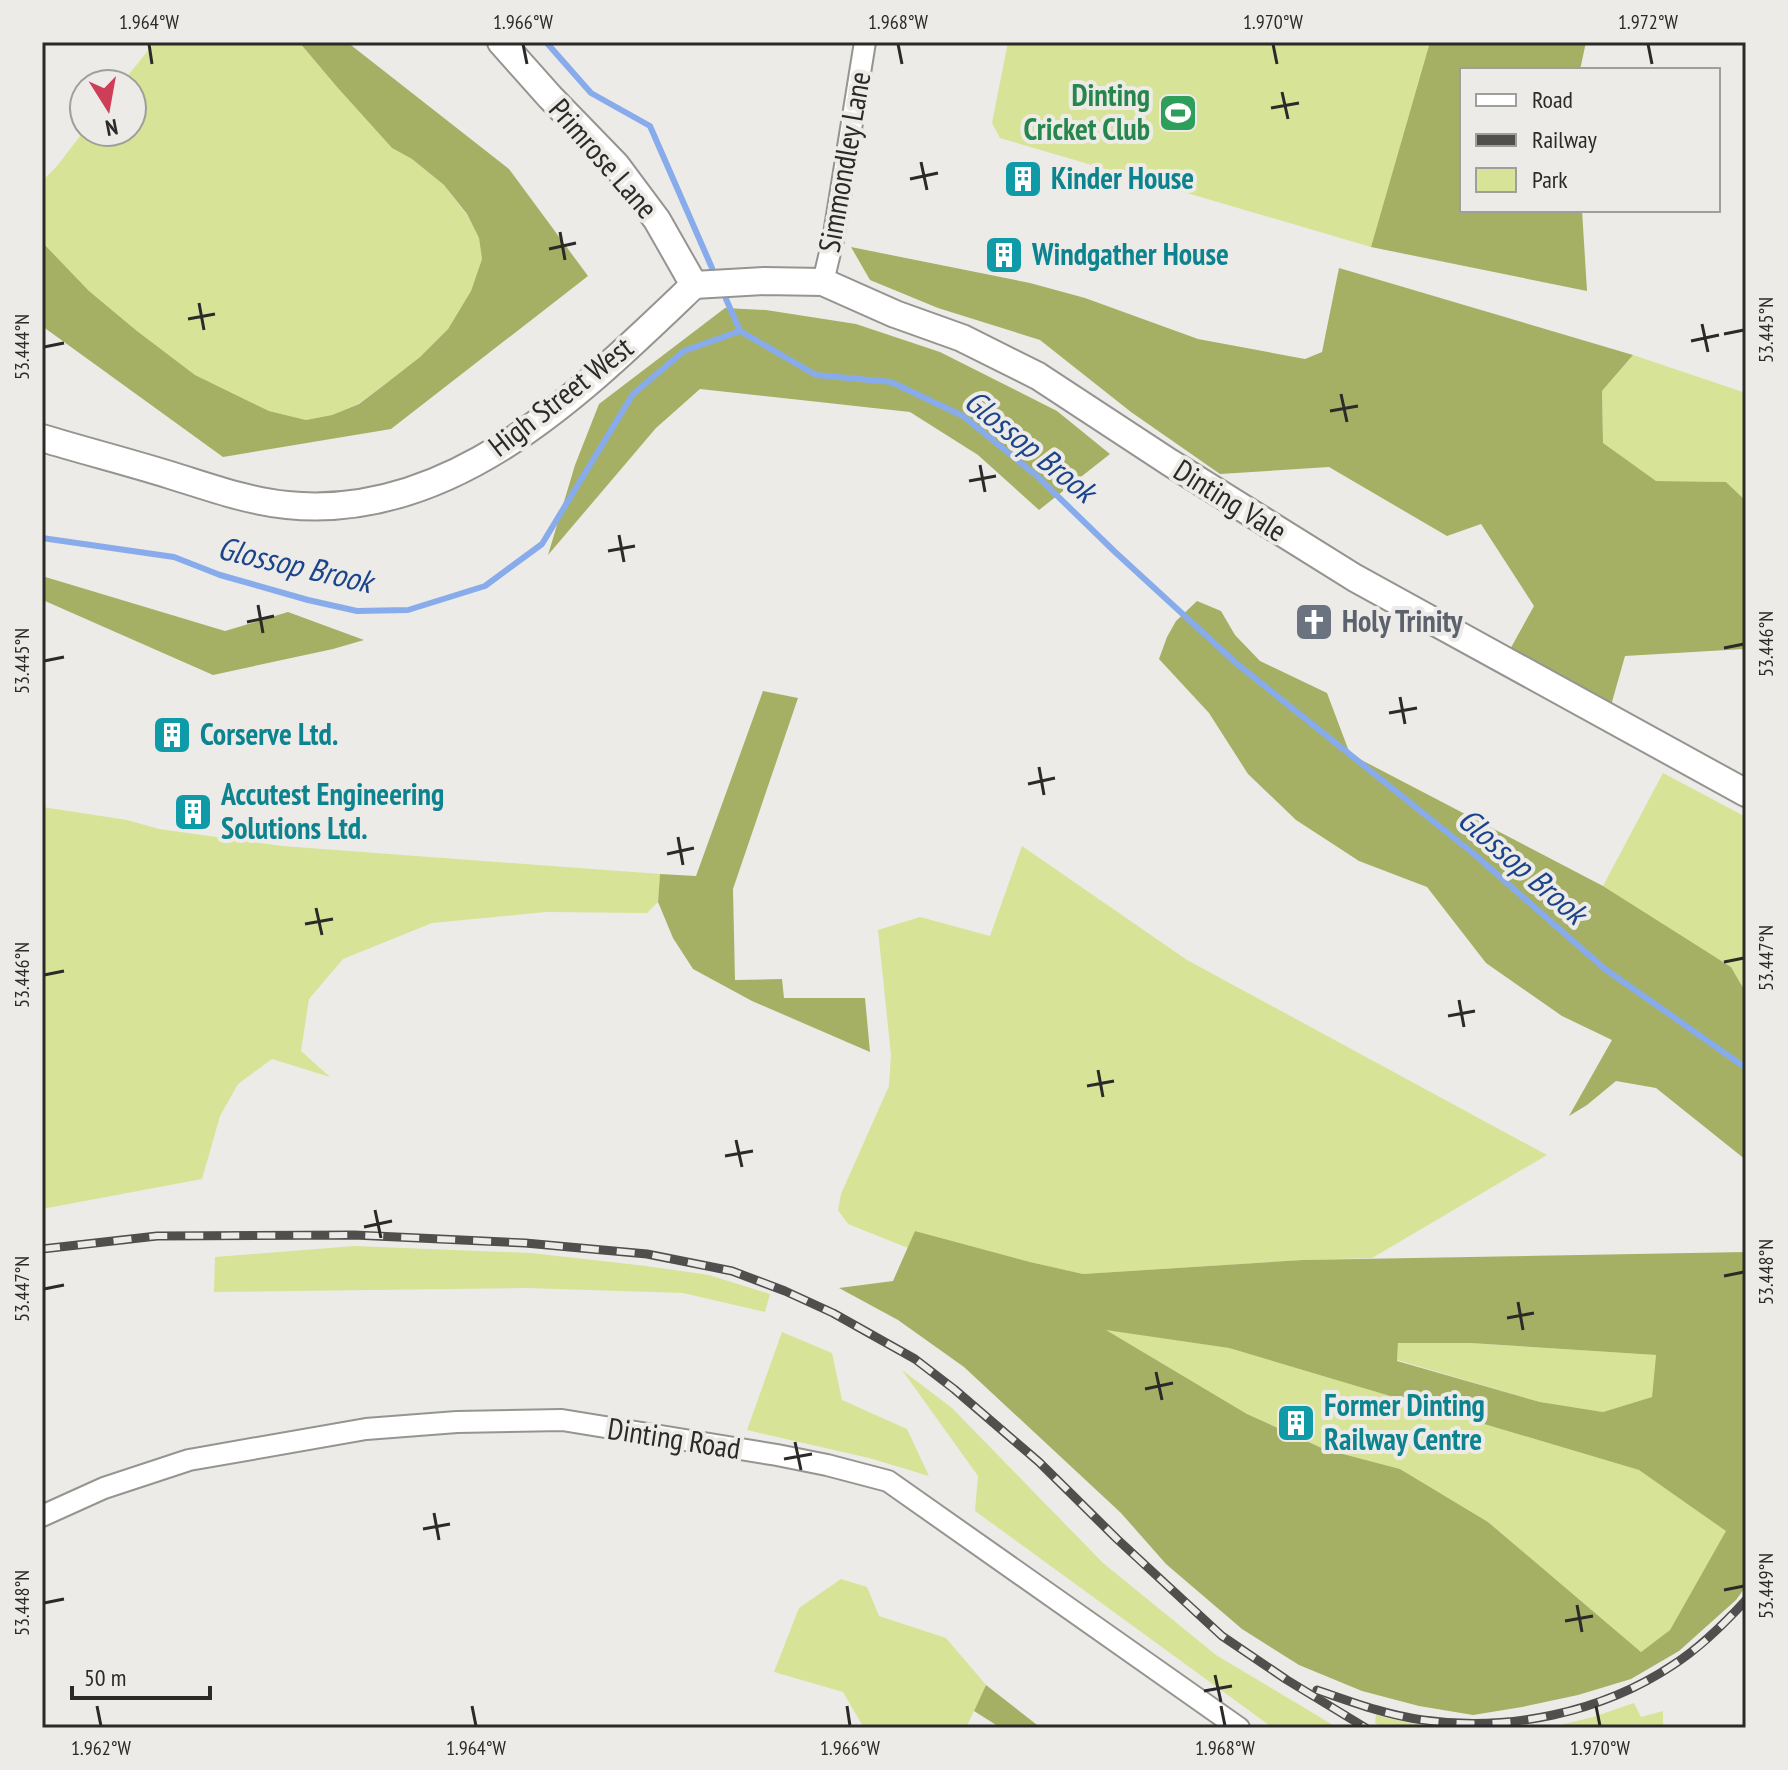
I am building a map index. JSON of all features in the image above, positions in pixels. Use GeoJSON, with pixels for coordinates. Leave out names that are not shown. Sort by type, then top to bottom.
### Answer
{"type":"FeatureCollection","features":[{"type":"Feature","properties":{"kind":"main road","name":"Primrose Lane"},"geometry":{"type":"LineString","coordinates":[[501,42],[616,165],[657,220],[694,285]]}},
{"type":"Feature","properties":{"kind":"main road","name":"Dinting Vale"},"geometry":{"type":"LineString","coordinates":[[694,285],[823,282],[895,314],[962,338],[1038,376],[1355,578],[1746,793]]}},
{"type":"Feature","properties":{"kind":"main road","name":"High Street West"},"geometry":{"type":"LineString","coordinates":[[42,438],[239,496],[288,505],[368,501],[439,480],[477,463],[524,433],[582,387],[694,285]]}},
{"type":"Feature","properties":{"kind":"street","name":"Simmondley Lane"},"geometry":{"type":"LineString","coordinates":[[823,282],[833,240],[865,42]]}},
{"type":"Feature","properties":{"kind":"street","name":"Dinting Road"},"geometry":{"type":"LineString","coordinates":[[42,1516],[104,1488],[189,1460],[366,1429],[457,1422],[562,1420],[777,1455],[888,1481],[1239,1728]]}},
{"type":"Feature","properties":{"kind":"green space"},"geometry":{"type":"Polygon","coordinates":[[[155,42],[299,42],[392,148],[412,159],[444,185],[467,215],[479,238],[482,259],[471,291],[448,329],[420,357],[358,404],[332,415],[306,420],[269,411],[195,375],[137,331],[89,291],[42,242],[42,181],[71,148],[148,148],[148,68],[134,68],[155,42]]]}},
{"type":"Feature","properties":{"kind":"green space"},"geometry":{"type":"Polygon","coordinates":[[[299,42],[347,42],[509,169],[588,276],[391,429],[223,457],[42,326],[42,242],[89,291],[195,375],[269,411],[306,420],[332,415],[359,404],[420,357],[448,329],[471,291],[482,259],[479,238],[467,214],[444,185],[412,159],[392,148],[299,42]]]}},
{"type":"Feature","properties":{"kind":"green space","name":"Dinting Cricket Club"},"geometry":{"type":"Polygon","coordinates":[[[1008,42],[1430,42],[1371,247],[1000,138],[992,123],[1008,42]]]}},
{"type":"Feature","properties":{"kind":"green space"},"geometry":{"type":"Polygon","coordinates":[[[1430,42],[1586,42],[1580,68],[1460,68],[1460,212],[1582,212],[1587,291],[1371,247],[1430,42]]]}},
{"type":"Feature","properties":{"kind":"green space"},"geometry":{"type":"Polygon","coordinates":[[[851,247],[1030,283],[1085,298],[1198,339],[1305,359],[1322,352],[1339,268],[1633,355],[1602,391],[1603,443],[1656,481],[1726,482],[1746,501],[1744,649],[1625,656],[1610,709],[1508,653],[1534,606],[1481,524],[1447,536],[1329,467],[1220,474],[1131,412],[1040,340],[938,308],[870,280],[851,247]]]}},
{"type":"Feature","properties":{"kind":"green space"},"geometry":{"type":"Polygon","coordinates":[[[725,308],[766,310],[856,324],[940,352],[1057,411],[1110,454],[1039,510],[978,455],[910,412],[700,389],[656,428],[548,555],[575,465],[599,404],[725,308]]]}},
{"type":"Feature","properties":{"kind":"green space"},"geometry":{"type":"Polygon","coordinates":[[[1633,355],[1746,393],[1746,501],[1726,482],[1656,481],[1603,444],[1602,391],[1633,355]]]}},
{"type":"Feature","properties":{"kind":"green space"},"geometry":{"type":"Polygon","coordinates":[[[42,576],[225,631],[288,612],[364,640],[213,675],[45,601],[42,576]]]}},
{"type":"Feature","properties":{"kind":"green space"},"geometry":{"type":"Polygon","coordinates":[[[1197,601],[1221,611],[1235,635],[1260,661],[1327,693],[1350,754],[1603,886],[1731,967],[1746,993],[1746,1160],[1656,1088],[1616,1081],[1569,1116],[1612,1040],[1562,1016],[1486,963],[1427,887],[1359,861],[1296,820],[1248,774],[1209,713],[1159,659],[1176,621],[1197,601]]]}},
{"type":"Feature","properties":{"kind":"green space"},"geometry":{"type":"Polygon","coordinates":[[[763,691],[798,698],[733,889],[735,980],[782,979],[784,998],[865,998],[870,1052],[752,1001],[693,969],[673,938],[658,902],[660,874],[696,876],[763,691]]]}},
{"type":"Feature","properties":{"kind":"green space"},"geometry":{"type":"Polygon","coordinates":[[[1663,773],[1746,817],[1746,993],[1731,967],[1603,886],[1663,773]]]}},
{"type":"Feature","properties":{"kind":"green space"},"geometry":{"type":"Polygon","coordinates":[[[42,807],[127,820],[159,829],[282,846],[660,874],[658,902],[647,913],[546,912],[432,923],[343,959],[309,999],[301,1051],[330,1077],[272,1059],[238,1084],[220,1116],[202,1179],[42,1209],[42,807]]]}},
{"type":"Feature","properties":{"kind":"green space"},"geometry":{"type":"Polygon","coordinates":[[[1022,846],[1187,960],[1547,1155],[1372,1258],[1083,1274],[915,1231],[908,1248],[848,1224],[838,1210],[841,1194],[889,1086],[891,1055],[878,930],[920,917],[990,936],[1022,846]]]}},
{"type":"Feature","properties":{"kind":"green space"},"geometry":{"type":"Polygon","coordinates":[[[915,1231],[1083,1274],[1303,1260],[1746,1252],[1746,1586],[1736,1600],[1679,1651],[1631,1679],[1578,1695],[1473,1715],[1419,1706],[1362,1691],[1299,1665],[1242,1629],[1166,1564],[1121,1513],[964,1367],[898,1320],[839,1288],[893,1281],[915,1231]],[[1106,1330],[1247,1414],[1324,1449],[1400,1469],[1488,1522],[1641,1652],[1670,1630],[1726,1531],[1639,1470],[1229,1348],[1106,1330]],[[1398,1343],[1397,1361],[1540,1402],[1603,1412],[1652,1397],[1656,1355],[1470,1343],[1398,1343]]]}},
{"type":"Feature","properties":{"kind":"green space"},"geometry":{"type":"Polygon","coordinates":[[[354,1246],[531,1253],[646,1266],[709,1275],[770,1294],[765,1312],[683,1293],[527,1288],[214,1292],[215,1257],[354,1246]]]}},
{"type":"Feature","properties":{"kind":"green space"},"geometry":{"type":"Polygon","coordinates":[[[1104,1329],[1229,1348],[1639,1470],[1727,1530],[1670,1630],[1641,1652],[1488,1522],[1400,1469],[1324,1449],[1247,1414],[1104,1329]]]}},
{"type":"Feature","properties":{"kind":"green space"},"geometry":{"type":"Polygon","coordinates":[[[782,1332],[832,1353],[842,1400],[907,1429],[929,1476],[869,1458],[747,1430],[782,1332]]]}},
{"type":"Feature","properties":{"kind":"green space"},"geometry":{"type":"Polygon","coordinates":[[[1398,1342],[1470,1343],[1656,1355],[1652,1397],[1603,1412],[1540,1402],[1397,1360],[1398,1342]]]}},
{"type":"Feature","properties":{"kind":"green space"},"geometry":{"type":"Polygon","coordinates":[[[902,1370],[952,1408],[1103,1563],[1216,1655],[1338,1728],[1273,1728],[975,1511],[978,1476],[902,1370]]]}},
{"type":"Feature","properties":{"kind":"green space"},"geometry":{"type":"Polygon","coordinates":[[[841,1579],[867,1587],[879,1616],[946,1638],[986,1685],[966,1728],[864,1728],[843,1692],[774,1672],[799,1608],[841,1579]]]}},
{"type":"Feature","properties":{"kind":"green space"},"geometry":{"type":"Polygon","coordinates":[[[986,1685],[1041,1728],[1001,1728],[974,1711],[986,1685]]]}},
{"type":"Feature","properties":{"kind":"green space"},"geometry":{"type":"Polygon","coordinates":[[[1634,1703],[1641,1717],[1663,1711],[1663,1728],[1548,1728],[1593,1717],[1634,1703]]]}},
{"type":"Feature","properties":{"kind":"green space"},"geometry":{"type":"Polygon","coordinates":[[[1376,1715],[1414,1724],[1478,1728],[1384,1728],[1375,1723],[1376,1715]]]}},
{"type":"Feature","properties":{"kind":"waterway"},"geometry":{"type":"LineString","coordinates":[[546,42],[591,93],[650,126],[712,268]]}},
{"type":"Feature","properties":{"kind":"waterway"},"geometry":{"type":"LineString","coordinates":[[726,299],[740,331]]}},
{"type":"Feature","properties":{"kind":"waterway","name":"Glossop Brook"},"geometry":{"type":"LineString","coordinates":[[42,538],[174,557],[220,575],[357,611],[408,610],[485,586],[542,544],[633,394],[684,351],[740,331],[816,375],[891,382],[963,416],[1038,477],[1236,663],[1474,854],[1605,969],[1746,1068]]}},
{"type":"Feature","properties":{"kind":"railway"},"geometry":{"type":"LineString","coordinates":[[42,1249],[157,1236],[354,1235],[525,1243],[647,1254],[732,1271],[833,1313],[915,1359],[1039,1462],[1222,1636],[1366,1728]]}},
{"type":"Feature","properties":{"kind":"railway"},"geometry":{"type":"LineString","coordinates":[[1317,1690],[1382,1711],[1423,1720],[1488,1723],[1553,1715],[1616,1696],[1645,1682],[1693,1651],[1746,1600]]}},
{"type":"Feature","properties":{"kind":"place","name":"Dinting Cricket Club"},"geometry":{"type":"Point","coordinates":[1178,113]}},
{"type":"Feature","properties":{"kind":"place","name":"Kinder House"},"geometry":{"type":"Point","coordinates":[1023,179]}},
{"type":"Feature","properties":{"kind":"place","name":"Windgather House"},"geometry":{"type":"Point","coordinates":[1004,255]}},
{"type":"Feature","properties":{"kind":"place","name":"Holy Trinity"},"geometry":{"type":"Point","coordinates":[1314,622]}},
{"type":"Feature","properties":{"kind":"place","name":"Corserve Ltd."},"geometry":{"type":"Point","coordinates":[172,735]}},
{"type":"Feature","properties":{"kind":"place","name":"Accutest Engineering Solutions Ltd."},"geometry":{"type":"Point","coordinates":[193,812]}},
{"type":"Feature","properties":{"kind":"place","name":"Former Dinting Railway Centre"},"geometry":{"type":"Point","coordinates":[1296,1423]}}]}
